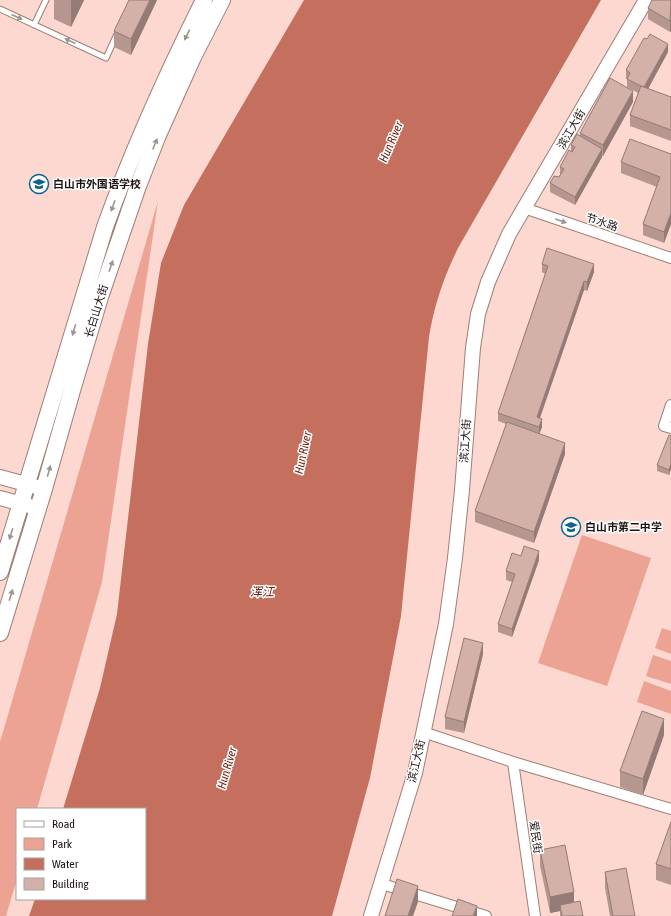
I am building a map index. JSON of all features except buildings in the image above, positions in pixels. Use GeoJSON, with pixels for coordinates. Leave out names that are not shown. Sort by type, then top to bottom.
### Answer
{"type":"FeatureCollection","features":[{"type":"Feature","properties":{"kind":"main road","name":"长白山大街"},"geometry":{"type":"LineString","coordinates":[[0,572],[98,248],[120,185],[168,72],[204,0]]}},
{"type":"Feature","properties":{"kind":"main road","name":"长白山大街"},"geometry":{"type":"LineString","coordinates":[[0,633],[101,294],[138,186],[158,135],[193,57],[222,0]]}},
{"type":"Feature","properties":{"kind":"street","name":"滨江大街"},"geometry":{"type":"LineString","coordinates":[[371,916],[382,884],[414,773],[446,624],[455,558],[472,355],[478,314],[488,282],[509,234],[646,0]]}},
{"type":"Feature","properties":{"kind":"street","name":"节水路"},"geometry":{"type":"LineString","coordinates":[[524,208],[671,258]]}},
{"type":"Feature","properties":{"kind":"street"},"geometry":{"type":"LineString","coordinates":[[671,405],[664,426],[671,428]]}},
{"type":"Feature","properties":{"kind":"street"},"geometry":{"type":"LineString","coordinates":[[0,477],[44,489]]}},
{"type":"Feature","properties":{"kind":"street"},"geometry":{"type":"LineString","coordinates":[[0,498],[37,508]]}},
{"type":"Feature","properties":{"kind":"street"},"geometry":{"type":"LineString","coordinates":[[423,732],[512,762],[671,809]]}},
{"type":"Feature","properties":{"kind":"street","name":"爱民街"},"geometry":{"type":"LineString","coordinates":[[512,762],[535,916]]}},
{"type":"Feature","properties":{"kind":"street"},"geometry":{"type":"LineString","coordinates":[[382,884],[486,916]]}},
{"type":"Feature","properties":{"kind":"lane"},"geometry":{"type":"LineString","coordinates":[[34,25],[46,0]]}},
{"type":"Feature","properties":{"kind":"lane"},"geometry":{"type":"LineString","coordinates":[[0,9],[106,58],[121,26]]}},
{"type":"Feature","properties":{"kind":"green space"},"geometry":{"type":"Polygon","coordinates":[[[158,201],[102,582],[37,808],[16,808],[16,882],[6,916],[0,916],[0,742],[158,201]]]}},
{"type":"Feature","properties":{"kind":"green space"},"geometry":{"type":"Polygon","coordinates":[[[582,535],[651,558],[607,686],[538,663],[582,535]]]}},
{"type":"Feature","properties":{"kind":"green space"},"geometry":{"type":"Polygon","coordinates":[[[662,628],[671,631],[671,654],[655,648],[662,628]]]}},
{"type":"Feature","properties":{"kind":"green space"},"geometry":{"type":"Polygon","coordinates":[[[653,655],[671,661],[671,684],[646,676],[653,655]]]}},
{"type":"Feature","properties":{"kind":"green space"},"geometry":{"type":"Polygon","coordinates":[[[644,681],[671,691],[671,714],[637,702],[644,681]]]}},
{"type":"Feature","properties":{"kind":"water","name":"浑江"},"geometry":{"type":"Polygon","coordinates":[[[304,0],[601,0],[458,248],[444,280],[437,302],[429,337],[401,616],[370,778],[332,916],[29,916],[35,900],[146,900],[146,808],[63,808],[100,688],[117,614],[148,344],[161,263],[184,205],[304,0]]]}},
{"type":"Feature","properties":{"kind":"place","name":"白山市外国语学校"},"geometry":{"type":"Point","coordinates":[39,184]}},
{"type":"Feature","properties":{"kind":"place","name":"白山市第二中学"},"geometry":{"type":"Point","coordinates":[571,527]}},
{"type":"Feature","properties":{"kind":"water label","name":"Hun River"},"geometry":{"type":"Point","coordinates":[391,142]}},
{"type":"Feature","properties":{"kind":"water label","name":"Hun River"},"geometry":{"type":"Point","coordinates":[303,453]}},
{"type":"Feature","properties":{"kind":"water label","name":"Hun River"},"geometry":{"type":"Point","coordinates":[227,768]}}]}
